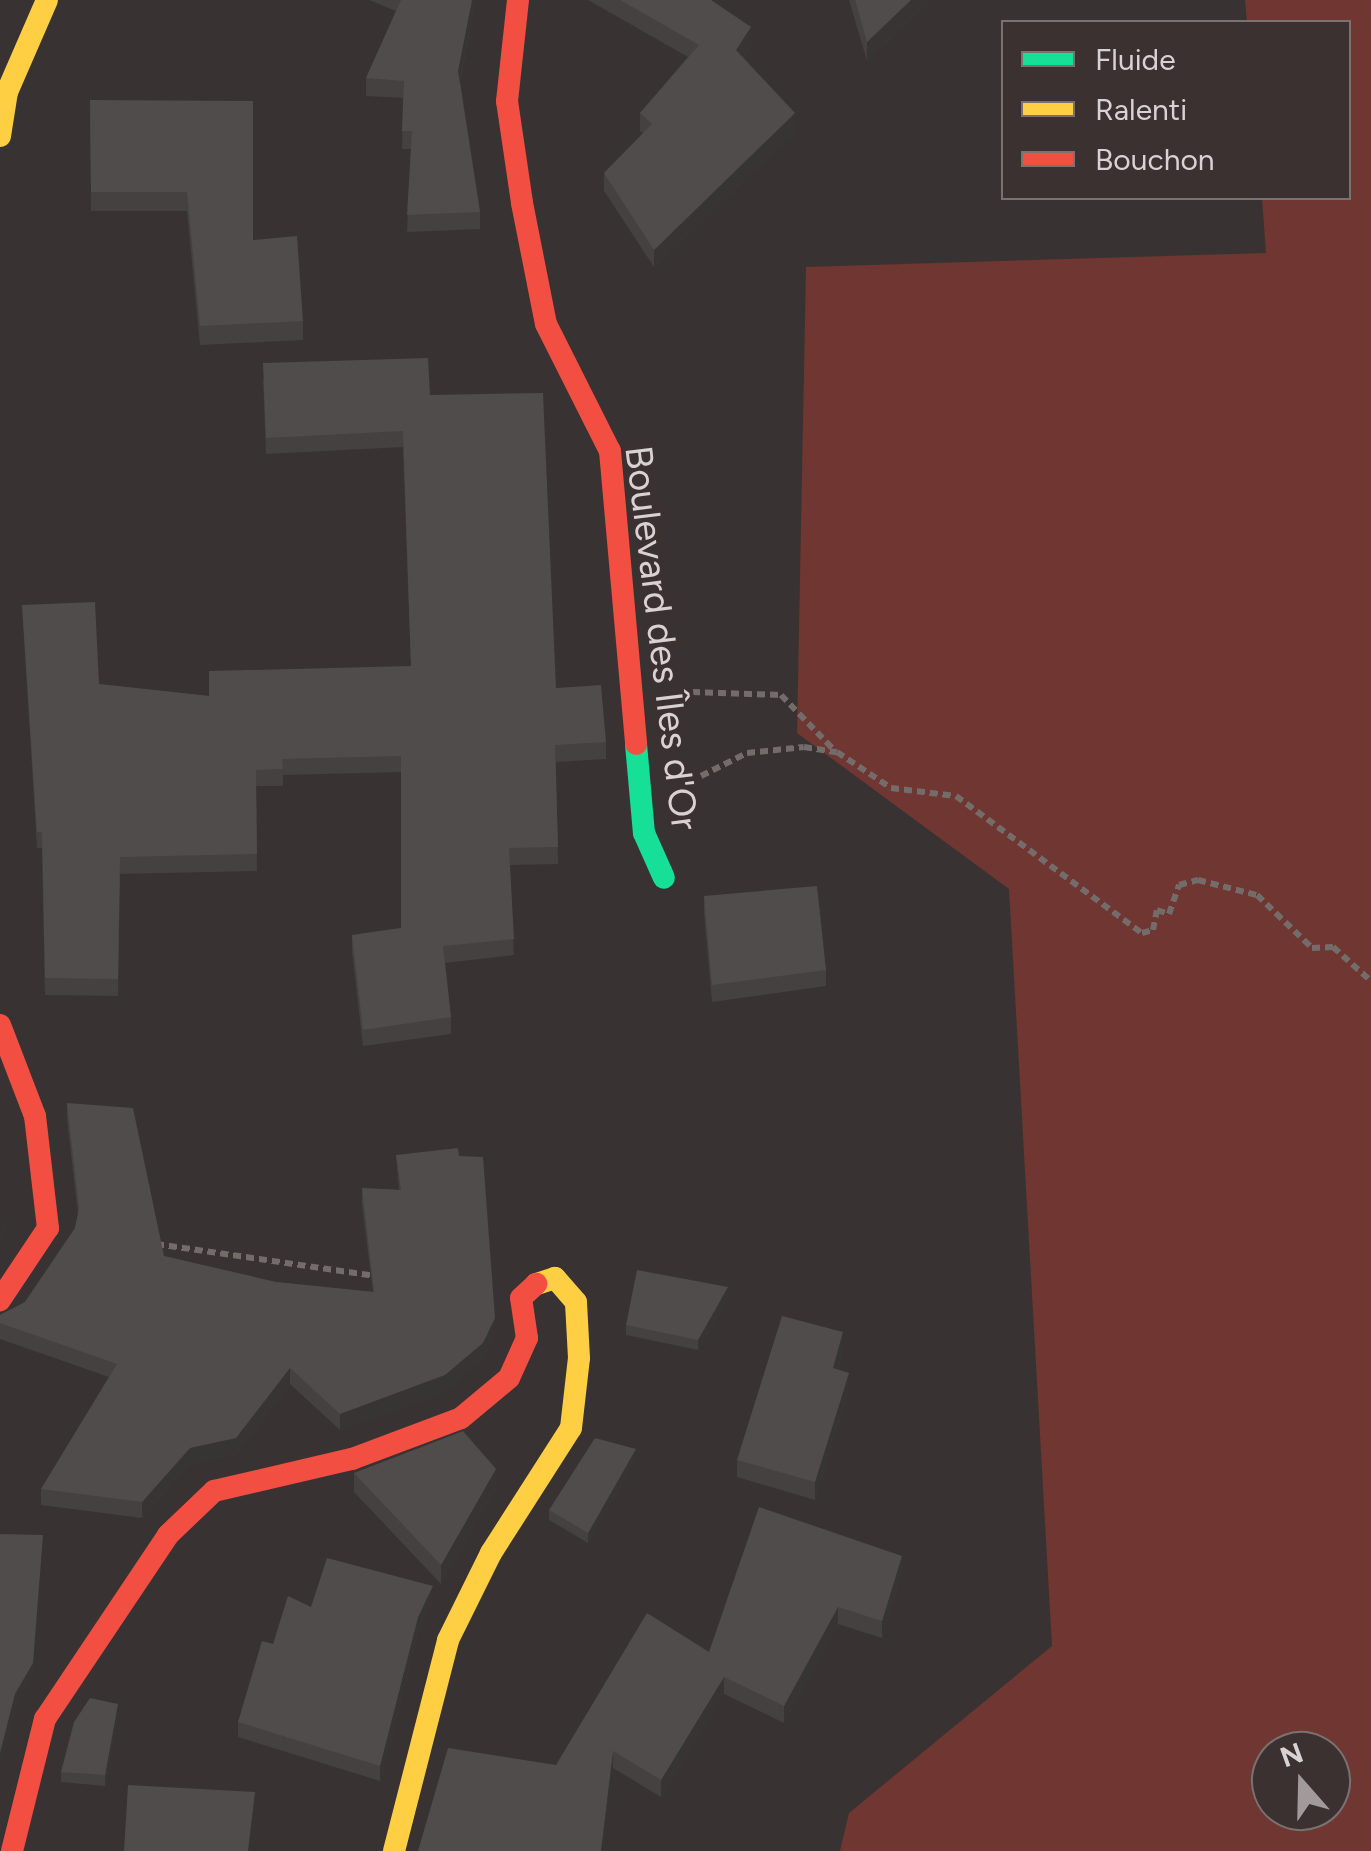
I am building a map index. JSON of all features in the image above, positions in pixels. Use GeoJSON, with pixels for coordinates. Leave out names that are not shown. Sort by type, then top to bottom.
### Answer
{"type":"FeatureCollection","features":[{"type":"Feature","properties":{"kind":"street"},"geometry":{"type":"LineString","coordinates":[[0,136],[7,92],[47,0]]}},
{"type":"Feature","properties":{"kind":"street","name":"Boulevard des Îles d'Or"},"geometry":{"type":"LineString","coordinates":[[518,0],[507,101],[522,203],[546,324],[610,450],[644,832],[664,878]]}},
{"type":"Feature","properties":{"kind":"street"},"geometry":{"type":"LineString","coordinates":[[0,1025],[34,1116],[48,1228],[0,1300]]}},
{"type":"Feature","properties":{"kind":"street"},"geometry":{"type":"LineString","coordinates":[[12,1851],[45,1720],[168,1535],[214,1491],[352,1460],[461,1418],[508,1378],[526,1338],[521,1298],[538,1282],[555,1278],[576,1302],[579,1358],[571,1428],[491,1554],[448,1640],[394,1851]]}},
{"type":"Feature","properties":{"kind":"path"},"geometry":{"type":"LineString","coordinates":[[628,632],[677,692],[781,695],[837,752],[891,788],[956,796],[1142,933],[1153,930],[1158,910],[1168,914],[1179,885],[1198,880],[1257,895],[1312,948],[1332,947],[1371,981]]}},
{"type":"Feature","properties":{"kind":"path"},"geometry":{"type":"LineString","coordinates":[[641,803],[747,753],[804,747],[837,752]]}},
{"type":"Feature","properties":{"kind":"path"},"geometry":{"type":"LineString","coordinates":[[146,1242],[383,1277]]}},
{"type":"Feature","properties":{"kind":"shaded area"},"geometry":{"type":"Polygon","coordinates":[[[1245,0],[1371,0],[1371,1851],[840,1851],[849,1813],[1052,1646],[1009,889],[797,733],[806,267],[1266,253],[1262,200],[1351,200],[1351,20],[1247,20],[1245,0]]]}},
{"type":"Feature","properties":{"kind":"building"},"geometry":{"type":"Polygon","coordinates":[[[401,0],[472,0],[458,71],[480,212],[407,215],[412,131],[402,131],[404,81],[366,78],[401,0]]]}},
{"type":"Feature","properties":{"kind":"building"},"geometry":{"type":"Polygon","coordinates":[[[620,0],[711,0],[751,27],[736,50],[795,113],[654,250],[604,173],[652,124],[640,113],[699,45],[620,0]]]}},
{"type":"Feature","properties":{"kind":"building"},"geometry":{"type":"Polygon","coordinates":[[[855,0],[911,0],[867,42],[855,0]]]}},
{"type":"Feature","properties":{"kind":"building"},"geometry":{"type":"Polygon","coordinates":[[[90,100],[253,101],[253,240],[297,236],[303,321],[200,326],[187,192],[91,192],[90,100]]]}},
{"type":"Feature","properties":{"kind":"building"},"geometry":{"type":"Polygon","coordinates":[[[428,358],[430,395],[543,393],[556,688],[601,685],[606,742],[555,745],[558,847],[509,848],[514,939],[443,946],[451,1017],[363,1030],[352,935],[401,928],[401,756],[282,759],[283,769],[256,770],[257,854],[120,857],[118,979],[45,978],[42,832],[37,832],[22,605],[95,602],[99,684],[209,696],[209,671],[411,666],[403,431],[266,438],[263,363],[428,358]]]}},
{"type":"Feature","properties":{"kind":"building"},"geometry":{"type":"Polygon","coordinates":[[[817,886],[826,970],[712,985],[704,896],[817,886]]]}},
{"type":"Feature","properties":{"kind":"building"},"geometry":{"type":"Polygon","coordinates":[[[67,1103],[133,1108],[164,1256],[276,1282],[374,1292],[362,1188],[401,1190],[396,1155],[458,1148],[459,1156],[483,1157],[495,1318],[483,1343],[445,1375],[340,1414],[290,1368],[236,1438],[190,1448],[142,1502],[41,1489],[117,1364],[0,1323],[0,1315],[25,1302],[75,1228],[79,1208],[67,1103]]]}},
{"type":"Feature","properties":{"kind":"building"},"geometry":{"type":"Polygon","coordinates":[[[637,1270],[728,1287],[698,1340],[626,1325],[637,1270]]]}},
{"type":"Feature","properties":{"kind":"building"},"geometry":{"type":"Polygon","coordinates":[[[782,1316],[843,1332],[833,1368],[849,1373],[815,1482],[737,1460],[782,1316]]]}},
{"type":"Feature","properties":{"kind":"building"},"geometry":{"type":"Polygon","coordinates":[[[463,1431],[496,1469],[441,1565],[354,1473],[463,1431]]]}},
{"type":"Feature","properties":{"kind":"building"},"geometry":{"type":"Polygon","coordinates":[[[595,1438],[636,1449],[588,1533],[549,1510],[595,1438]]]}},
{"type":"Feature","properties":{"kind":"building"},"geometry":{"type":"Polygon","coordinates":[[[759,1507],[902,1556],[882,1621],[838,1607],[784,1706],[724,1677],[661,1780],[613,1751],[601,1851],[418,1851],[448,1748],[556,1765],[647,1613],[709,1652],[759,1507]]]}},
{"type":"Feature","properties":{"kind":"building"},"geometry":{"type":"Polygon","coordinates":[[[0,1534],[43,1535],[33,1663],[15,1694],[0,1753],[0,1534]]]}},
{"type":"Feature","properties":{"kind":"building"},"geometry":{"type":"Polygon","coordinates":[[[327,1558],[433,1586],[418,1617],[380,1766],[238,1722],[262,1641],[273,1644],[288,1596],[311,1607],[327,1558]]]}},
{"type":"Feature","properties":{"kind":"building"},"geometry":{"type":"Polygon","coordinates":[[[90,1698],[118,1704],[105,1775],[61,1772],[74,1722],[90,1698]]]}},
{"type":"Feature","properties":{"kind":"building"},"geometry":{"type":"Polygon","coordinates":[[[128,1785],[255,1792],[248,1851],[124,1851],[128,1785]]]}},
{"type":"Feature","properties":{"kind":"traffic: fast"},"geometry":{"type":"LineString","coordinates":[[636,744],[644,833],[664,878]]}},
{"type":"Feature","properties":{"kind":"traffic: slow"},"geometry":{"type":"LineString","coordinates":[[0,136],[7,92],[47,0]]}},
{"type":"Feature","properties":{"kind":"traffic: slow"},"geometry":{"type":"LineString","coordinates":[[394,1851],[448,1640],[491,1553],[571,1428],[579,1358],[576,1302],[555,1278],[536,1284]]}},
{"type":"Feature","properties":{"kind":"traffic: jam"},"geometry":{"type":"LineString","coordinates":[[518,0],[507,101],[522,203],[546,324],[610,451],[636,744]]}},
{"type":"Feature","properties":{"kind":"traffic: jam"},"geometry":{"type":"LineString","coordinates":[[0,1025],[35,1116],[48,1228],[0,1300]]}},
{"type":"Feature","properties":{"kind":"traffic: jam"},"geometry":{"type":"LineString","coordinates":[[12,1851],[45,1719],[168,1535],[214,1491],[352,1459],[461,1418],[509,1378],[527,1338],[521,1298],[536,1284]]}}]}
